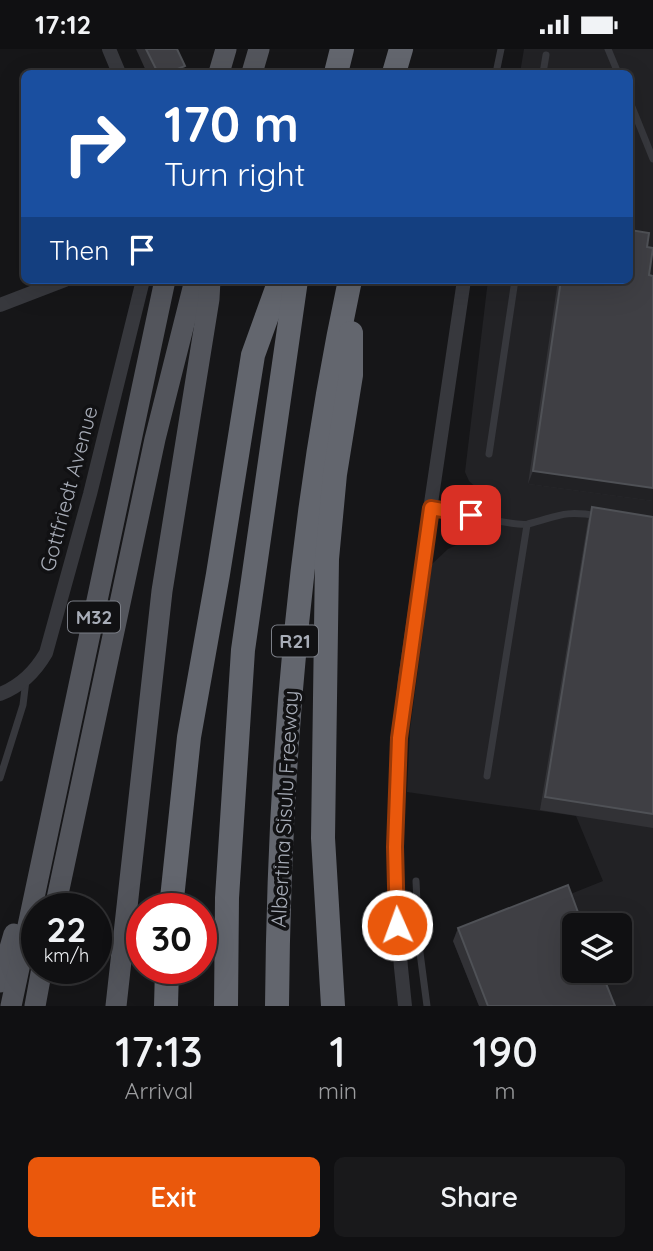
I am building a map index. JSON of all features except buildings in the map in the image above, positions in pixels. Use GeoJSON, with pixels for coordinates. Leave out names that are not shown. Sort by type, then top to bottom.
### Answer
{"type":"FeatureCollection","features":[{"type":"Feature","properties":{"kind":"highway"},"geometry":{"type":"LineString","coordinates":[[337,70],[342,49]]}},
{"type":"Feature","properties":{"kind":"highway"},"geometry":{"type":"LineString","coordinates":[[395,70],[401,49]]}},
{"type":"Feature","properties":{"kind":"highway"},"geometry":{"type":"LineString","coordinates":[[173,893],[189,737],[253,355],[279,284]]}},
{"type":"Feature","properties":{"kind":"highway","name":"R21"},"geometry":{"type":"LineString","coordinates":[[226,1006],[226,898],[243,650],[295,284]]}},
{"type":"Feature","properties":{"kind":"highway"},"geometry":{"type":"LineString","coordinates":[[333,1006],[323,838],[324,672],[327,559],[335,474],[353,353],[348,291]]}},
{"type":"Feature","properties":{"kind":"highway","name":"Albertina Sisulu Freeway"},"geometry":{"type":"LineString","coordinates":[[277,1006],[278,908],[286,747],[299,604],[320,437],[348,291]]}},
{"type":"Feature","properties":{"kind":"highway"},"geometry":{"type":"LineString","coordinates":[[166,1006],[167,984]]}},
{"type":"Feature","properties":{"kind":"main road"},"geometry":{"type":"LineString","coordinates":[[220,70],[226,49]]}},
{"type":"Feature","properties":{"kind":"main road"},"geometry":{"type":"LineString","coordinates":[[253,70],[259,49]]}},
{"type":"Feature","properties":{"kind":"main road","name":"M32"},"geometry":{"type":"LineString","coordinates":[[11,1006],[17,949],[59,777],[164,284]]}},
{"type":"Feature","properties":{"kind":"main road","name":"M32"},"geometry":{"type":"LineString","coordinates":[[58,893],[152,453],[194,284]]}},
{"type":"Feature","properties":{"kind":"main road"},"geometry":{"type":"LineString","coordinates":[[116,1006],[162,591],[210,284]]}},
{"type":"Feature","properties":{"kind":"main road"},"geometry":{"type":"LineString","coordinates":[[0,982],[17,949]]}},
{"type":"Feature","properties":{"kind":"main road"},"geometry":{"type":"LineString","coordinates":[[34,1006],[39,984]]}},
{"type":"Feature","properties":{"kind":"street"},"geometry":{"type":"LineString","coordinates":[[109,49],[118,70]]}},
{"type":"Feature","properties":{"kind":"street"},"geometry":{"type":"LineString","coordinates":[[0,305],[55,284]]}},
{"type":"Feature","properties":{"kind":"street","name":"Gottfriedt Avenue"},"geometry":{"type":"LineString","coordinates":[[3,693],[36,670],[46,653],[94,481],[142,284]]}},
{"type":"Feature","properties":{"kind":"street"},"geometry":{"type":"LineString","coordinates":[[405,1006],[397,925],[397,775],[405,679],[463,284]]}},
{"type":"Feature","properties":{"kind":"lane"},"geometry":{"type":"LineString","coordinates":[[496,70],[500,49]]}},
{"type":"Feature","properties":{"kind":"lane"},"geometry":{"type":"LineString","coordinates":[[608,49],[617,70]]}},
{"type":"Feature","properties":{"kind":"lane"},"geometry":{"type":"LineString","coordinates":[[544,70],[546,55]]}},
{"type":"Feature","properties":{"kind":"lane"},"geometry":{"type":"LineString","coordinates":[[633,109],[653,159]]}},
{"type":"Feature","properties":{"kind":"lane"},"geometry":{"type":"LineString","coordinates":[[489,454],[514,284]]}},
{"type":"Feature","properties":{"kind":"lane"},"geometry":{"type":"LineString","coordinates":[[431,508],[527,525],[551,516],[576,512],[602,517]]}},
{"type":"Feature","properties":{"kind":"lane"},"geometry":{"type":"LineString","coordinates":[[487,776],[527,525]]}},
{"type":"Feature","properties":{"kind":"lane"},"geometry":{"type":"LineString","coordinates":[[0,778],[23,705],[26,679]]}},
{"type":"Feature","properties":{"kind":"lane"},"geometry":{"type":"LineString","coordinates":[[416,881],[419,945],[427,1006]]}},
{"type":"Feature","properties":{"kind":"shaded area"},"geometry":{"type":"Polygon","coordinates":[[[524,49],[653,49],[653,1006],[479,1006],[453,941],[603,881],[576,816],[407,792],[410,729],[432,564],[448,549],[468,540],[487,542],[494,497],[484,495],[469,481],[465,472],[488,284],[633,284],[633,70],[520,70],[524,49]]]}},
{"type":"Feature","properties":{"kind":"route"},"geometry":{"type":"LineString","coordinates":[[397,925],[395,847],[399,738],[405,679],[431,508],[471,515]]}}]}
